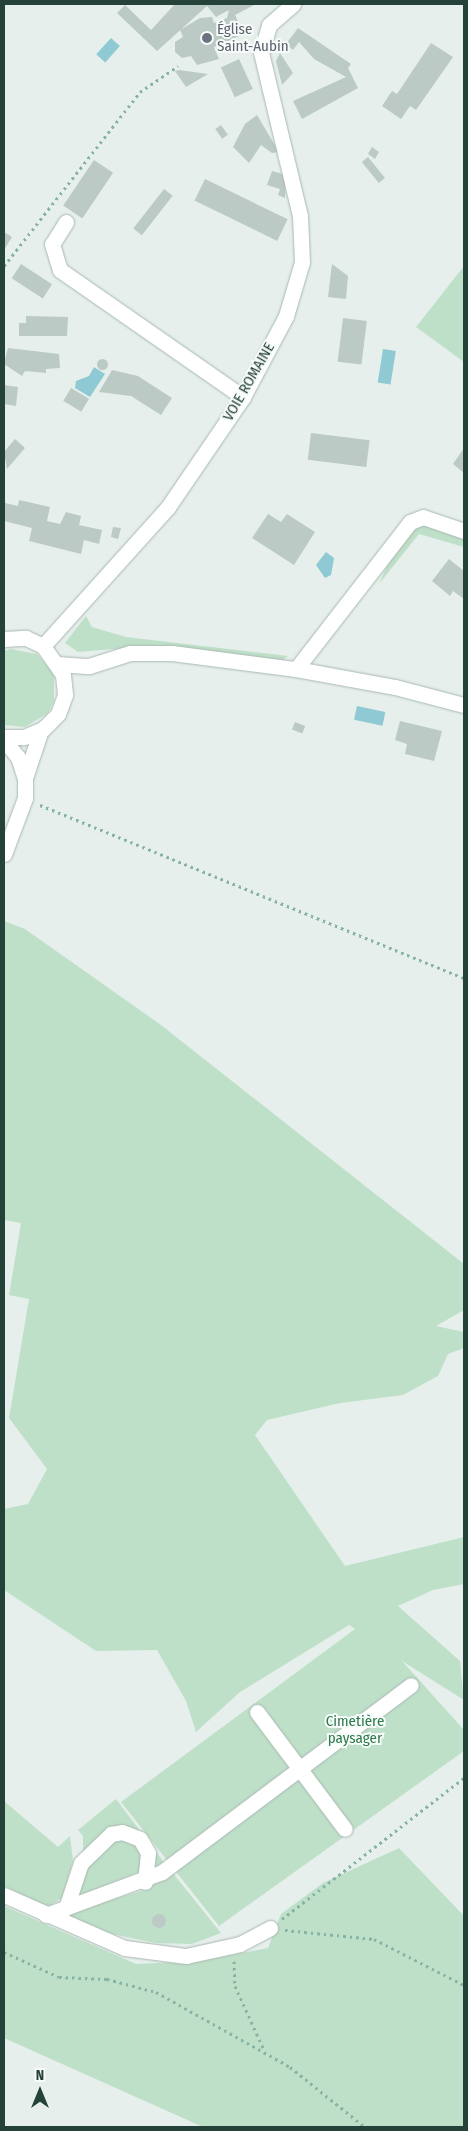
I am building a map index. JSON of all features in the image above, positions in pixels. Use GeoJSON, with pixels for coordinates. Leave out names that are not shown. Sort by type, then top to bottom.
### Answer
{"type":"FeatureCollection","features":[{"type":"Feature","properties":{"kind":"street","name":"VOIE ROMAINE"},"geometry":{"type":"LineString","coordinates":[[43,646],[168,507],[243,397],[286,316],[302,262],[292,170],[261,64],[269,25],[292,4]]}},
{"type":"Feature","properties":{"kind":"street"},"geometry":{"type":"LineString","coordinates":[[66,222],[52,244],[60,270],[243,397]]}},
{"type":"Feature","properties":{"kind":"street"},"geometry":{"type":"LineString","coordinates":[[296,669],[410,522],[423,517],[464,531]]}},
{"type":"Feature","properties":{"kind":"street"},"geometry":{"type":"LineString","coordinates":[[4,738],[24,738],[41,730],[58,714],[64,687],[58,664],[43,646],[26,638],[5,637]]}},
{"type":"Feature","properties":{"kind":"street"},"geometry":{"type":"LineString","coordinates":[[58,664],[89,666],[130,653],[172,653],[296,669],[395,687],[464,705]]}},
{"type":"Feature","properties":{"kind":"street"},"geometry":{"type":"LineString","coordinates":[[64,687],[89,666]]}},
{"type":"Feature","properties":{"kind":"street"},"geometry":{"type":"LineString","coordinates":[[4,854],[25,798],[25,778],[41,730]]}},
{"type":"Feature","properties":{"kind":"street"},"geometry":{"type":"LineString","coordinates":[[4,738],[18,757],[25,778]]}},
{"type":"Feature","properties":{"kind":"street"},"geometry":{"type":"LineString","coordinates":[[46,1915],[145,1882],[299,1770],[410,1686]]}},
{"type":"Feature","properties":{"kind":"street"},"geometry":{"type":"LineString","coordinates":[[257,1712],[345,1829]]}},
{"type":"Feature","properties":{"kind":"street"},"geometry":{"type":"LineString","coordinates":[[66,1908],[81,1863],[111,1834],[122,1832],[140,1839],[148,1853],[145,1882]]}},
{"type":"Feature","properties":{"kind":"street"},"geometry":{"type":"LineString","coordinates":[[4,1895],[125,1948],[186,1956],[232,1946],[270,1928]]}},
{"type":"Feature","properties":{"kind":"path"},"geometry":{"type":"LineString","coordinates":[[4,266],[140,92],[178,66]]}},
{"type":"Feature","properties":{"kind":"path"},"geometry":{"type":"LineString","coordinates":[[25,798],[464,978]]}},
{"type":"Feature","properties":{"kind":"path"},"geometry":{"type":"LineString","coordinates":[[270,1928],[464,1778]]}},
{"type":"Feature","properties":{"kind":"path"},"geometry":{"type":"LineString","coordinates":[[270,1928],[374,1939],[464,1985]]}},
{"type":"Feature","properties":{"kind":"path"},"geometry":{"type":"LineString","coordinates":[[232,1946],[235,1986],[259,2045],[268,2055]]}},
{"type":"Feature","properties":{"kind":"path"},"geometry":{"type":"LineString","coordinates":[[4,1952],[60,1977],[107,1979],[156,1992],[268,2055],[327,2093],[365,2127]]}},
{"type":"Feature","properties":{"kind":"green space"},"geometry":{"type":"Polygon","coordinates":[[[464,266],[464,362],[416,327],[464,266]]]}},
{"type":"Feature","properties":{"kind":"green space"},"geometry":{"type":"Polygon","coordinates":[[[421,523],[464,536],[464,547],[419,534],[379,584],[393,552],[421,523]]]}},
{"type":"Feature","properties":{"kind":"green space"},"geometry":{"type":"Polygon","coordinates":[[[86,616],[92,627],[126,637],[288,656],[281,661],[126,648],[78,652],[65,643],[86,616]]]}},
{"type":"Feature","properties":{"kind":"green space"},"geometry":{"type":"Polygon","coordinates":[[[11,649],[37,654],[54,674],[54,701],[48,713],[25,727],[4,725],[4,651],[11,649]]]}},
{"type":"Feature","properties":{"kind":"green space","name":"Cimetière paysager"},"geometry":{"type":"Polygon","coordinates":[[[4,921],[25,929],[161,1025],[464,1264],[464,1310],[436,1326],[464,1332],[464,1348],[448,1354],[438,1376],[403,1395],[340,1403],[267,1420],[255,1435],[345,1566],[464,1537],[464,1584],[433,1590],[398,1606],[460,1661],[464,1700],[402,1661],[464,1730],[464,1751],[219,1926],[121,1802],[355,1629],[349,1625],[240,1692],[196,1732],[186,1701],[157,1650],[96,1651],[4,1590],[4,1509],[28,1504],[47,1469],[9,1418],[29,1299],[9,1295],[21,1223],[4,1220],[4,921]]]}},
{"type":"Feature","properties":{"kind":"green space"},"geometry":{"type":"Polygon","coordinates":[[[116,1799],[166,1865],[155,1870],[151,1847],[121,1827],[83,1856],[83,1836],[78,1830],[116,1799]]]}},
{"type":"Feature","properties":{"kind":"green space"},"geometry":{"type":"Polygon","coordinates":[[[4,1801],[58,1847],[70,1836],[73,1861],[62,1898],[48,1907],[4,1886],[4,1801]]]}},
{"type":"Feature","properties":{"kind":"green space"},"geometry":{"type":"Polygon","coordinates":[[[120,1835],[138,1844],[144,1856],[141,1871],[78,1897],[87,1864],[120,1835]]]}},
{"type":"Feature","properties":{"kind":"green space"},"geometry":{"type":"Polygon","coordinates":[[[399,1848],[464,1916],[464,2127],[203,2127],[4,2038],[4,1906],[136,1964],[201,1961],[268,1948],[281,1914],[323,1883],[399,1848]]]}},
{"type":"Feature","properties":{"kind":"green space"},"geometry":{"type":"Polygon","coordinates":[[[172,1872],[221,1933],[192,1944],[156,1943],[112,1934],[65,1914],[144,1890],[172,1872]]]}},
{"type":"Feature","properties":{"kind":"water"},"geometry":{"type":"Polygon","coordinates":[[[111,38],[120,46],[105,62],[96,54],[111,38]]]}},
{"type":"Feature","properties":{"kind":"water"},"geometry":{"type":"Polygon","coordinates":[[[383,349],[396,351],[391,385],[378,383],[383,349]]]}},
{"type":"Feature","properties":{"kind":"water"},"geometry":{"type":"Polygon","coordinates":[[[94,367],[105,374],[90,397],[75,388],[76,381],[89,376],[94,367]]]}},
{"type":"Feature","properties":{"kind":"water"},"geometry":{"type":"Polygon","coordinates":[[[326,552],[334,558],[331,575],[325,578],[316,565],[326,552]]]}},
{"type":"Feature","properties":{"kind":"water"},"geometry":{"type":"Polygon","coordinates":[[[357,706],[385,712],[382,726],[354,720],[357,706]]]}},
{"type":"Feature","properties":{"kind":"building"},"geometry":{"type":"Polygon","coordinates":[[[175,4],[256,4],[235,15],[244,34],[214,47],[219,59],[197,65],[191,56],[182,58],[175,52],[175,42],[183,37],[180,30],[157,51],[117,13],[125,5],[151,30],[175,4]],[[207,6],[181,29],[200,18],[212,17],[214,23],[227,18],[229,10],[216,17],[207,6]]]}},
{"type":"Feature","properties":{"kind":"building"},"geometry":{"type":"Polygon","coordinates":[[[298,28],[351,64],[348,68],[358,88],[302,119],[293,101],[346,77],[314,59],[299,42],[293,50],[286,44],[298,28]]]}},
{"type":"Feature","properties":{"kind":"building"},"geometry":{"type":"Polygon","coordinates":[[[431,43],[453,57],[416,110],[410,106],[401,119],[382,106],[392,91],[397,94],[431,43]]]}},
{"type":"Feature","properties":{"kind":"building"},"geometry":{"type":"Polygon","coordinates":[[[280,53],[293,73],[282,85],[276,61],[280,53]]]}},
{"type":"Feature","properties":{"kind":"building"},"geometry":{"type":"Polygon","coordinates":[[[239,59],[253,89],[235,97],[221,67],[239,59]]]}},
{"type":"Feature","properties":{"kind":"building"},"geometry":{"type":"Polygon","coordinates":[[[179,70],[208,74],[186,87],[175,71],[179,70]]]}},
{"type":"Feature","properties":{"kind":"building"},"geometry":{"type":"Polygon","coordinates":[[[257,115],[279,152],[272,153],[261,145],[249,163],[233,147],[245,124],[257,115]]]}},
{"type":"Feature","properties":{"kind":"building"},"geometry":{"type":"Polygon","coordinates":[[[221,125],[228,135],[222,139],[215,129],[221,125]]]}},
{"type":"Feature","properties":{"kind":"building"},"geometry":{"type":"Polygon","coordinates":[[[372,147],[379,152],[375,159],[368,154],[372,147]]]}},
{"type":"Feature","properties":{"kind":"building"},"geometry":{"type":"Polygon","coordinates":[[[368,157],[385,178],[379,183],[362,162],[368,157]]]}},
{"type":"Feature","properties":{"kind":"building"},"geometry":{"type":"Polygon","coordinates":[[[94,160],[113,173],[82,218],[63,206],[94,160]]]}},
{"type":"Feature","properties":{"kind":"building"},"geometry":{"type":"Polygon","coordinates":[[[272,171],[286,175],[285,198],[278,195],[280,189],[267,185],[272,171]]]}},
{"type":"Feature","properties":{"kind":"building"},"geometry":{"type":"Polygon","coordinates":[[[205,179],[288,219],[277,241],[194,201],[205,179]]]}},
{"type":"Feature","properties":{"kind":"building"},"geometry":{"type":"Polygon","coordinates":[[[164,189],[173,196],[142,235],[133,228],[164,189]]]}},
{"type":"Feature","properties":{"kind":"building"},"geometry":{"type":"Polygon","coordinates":[[[4,232],[12,237],[4,250],[4,232]]]}},
{"type":"Feature","properties":{"kind":"building"},"geometry":{"type":"Polygon","coordinates":[[[21,264],[52,284],[43,298],[12,278],[21,264]]]}},
{"type":"Feature","properties":{"kind":"building"},"geometry":{"type":"Polygon","coordinates":[[[332,264],[348,276],[346,299],[328,297],[332,264]]]}},
{"type":"Feature","properties":{"kind":"building"},"geometry":{"type":"Polygon","coordinates":[[[26,316],[68,317],[67,336],[19,336],[19,323],[26,323],[26,316]]]}},
{"type":"Feature","properties":{"kind":"building"},"geometry":{"type":"Polygon","coordinates":[[[343,318],[367,321],[361,365],[338,362],[343,318]]]}},
{"type":"Feature","properties":{"kind":"building"},"geometry":{"type":"Polygon","coordinates":[[[8,348],[59,354],[60,368],[46,369],[46,373],[25,371],[22,376],[4,364],[8,348]]]}},
{"type":"Feature","properties":{"kind":"building"},"geometry":{"type":"Polygon","coordinates":[[[100,359],[104,359],[107,364],[106,368],[100,369],[97,366],[97,362],[100,359]]]}},
{"type":"Feature","properties":{"kind":"building"},"geometry":{"type":"Polygon","coordinates":[[[112,370],[138,376],[172,398],[161,415],[131,396],[99,392],[112,370]]]}},
{"type":"Feature","properties":{"kind":"building"},"geometry":{"type":"Polygon","coordinates":[[[4,385],[18,387],[16,406],[4,404],[4,385]]]}},
{"type":"Feature","properties":{"kind":"building"},"geometry":{"type":"Polygon","coordinates":[[[71,388],[89,399],[81,412],[63,401],[71,388]]]}},
{"type":"Feature","properties":{"kind":"building"},"geometry":{"type":"Polygon","coordinates":[[[311,433],[370,440],[366,467],[308,460],[311,433]]]}},
{"type":"Feature","properties":{"kind":"building"},"geometry":{"type":"Polygon","coordinates":[[[15,439],[25,448],[7,469],[4,452],[15,439]]]}},
{"type":"Feature","properties":{"kind":"building"},"geometry":{"type":"Polygon","coordinates":[[[464,448],[464,473],[453,464],[464,448]]]}},
{"type":"Feature","properties":{"kind":"building"},"geometry":{"type":"Polygon","coordinates":[[[19,500],[50,507],[47,521],[60,524],[66,512],[81,516],[79,525],[102,530],[99,544],[84,540],[81,554],[29,541],[32,528],[4,521],[5,503],[18,506],[19,500]]]}},
{"type":"Feature","properties":{"kind":"building"},"geometry":{"type":"Polygon","coordinates":[[[268,514],[281,522],[287,514],[315,532],[294,565],[252,538],[268,514]]]}},
{"type":"Feature","properties":{"kind":"building"},"geometry":{"type":"Polygon","coordinates":[[[113,527],[121,528],[118,539],[111,537],[113,527]]]}},
{"type":"Feature","properties":{"kind":"building"},"geometry":{"type":"Polygon","coordinates":[[[449,559],[464,571],[464,599],[453,591],[450,596],[432,581],[449,559]]]}},
{"type":"Feature","properties":{"kind":"building"},"geometry":{"type":"Polygon","coordinates":[[[400,721],[442,731],[434,761],[405,754],[407,744],[395,740],[400,721]]]}},
{"type":"Feature","properties":{"kind":"building"},"geometry":{"type":"Polygon","coordinates":[[[295,722],[305,726],[302,734],[292,729],[295,722]]]}},
{"type":"Feature","properties":{"kind":"building"},"geometry":{"type":"Polygon","coordinates":[[[159,1914],[164,1916],[166,1921],[164,1926],[159,1928],[154,1926],[152,1921],[154,1916],[159,1914]]]}},
{"type":"Feature","properties":{"kind":"place","name":"Église Saint-Aubin"},"geometry":{"type":"Point","coordinates":[207,38]}}]}
